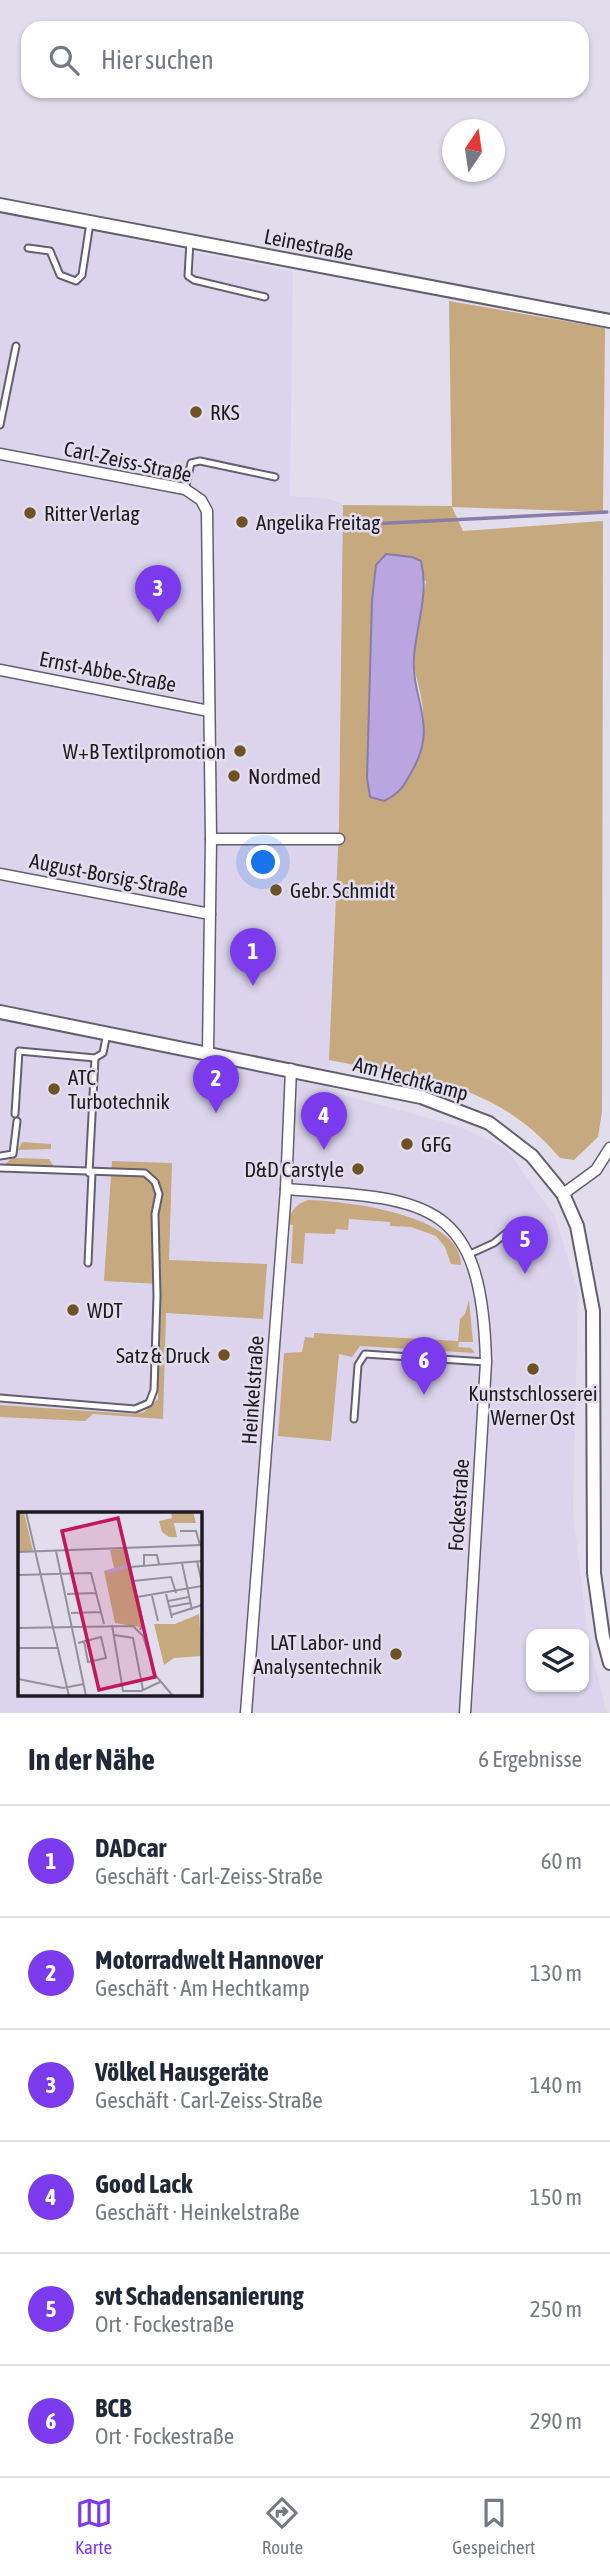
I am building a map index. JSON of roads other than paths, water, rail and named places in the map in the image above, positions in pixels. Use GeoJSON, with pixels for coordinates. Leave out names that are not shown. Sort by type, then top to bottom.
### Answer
{"type":"FeatureCollection","features":[{"type":"Feature","properties":{"kind":"street","name":"Leinestraße"},"geometry":{"type":"LineString","coordinates":[[0,205],[610,321]]}},
{"type":"Feature","properties":{"kind":"street","name":"Carl-Zeiss-Straße"},"geometry":{"type":"LineString","coordinates":[[0,454],[185,489],[201,500],[208,518],[211,839],[208,1052]]}},
{"type":"Feature","properties":{"kind":"street","name":"Ernst-Abbe-Straße"},"geometry":{"type":"LineString","coordinates":[[0,670],[209,711]]}},
{"type":"Feature","properties":{"kind":"street"},"geometry":{"type":"LineString","coordinates":[[211,839],[339,839]]}},
{"type":"Feature","properties":{"kind":"street","name":"August-Borsig-Straße"},"geometry":{"type":"LineString","coordinates":[[0,874],[210,914]]}},
{"type":"Feature","properties":{"kind":"street","name":"Am Hechtkamp"},"geometry":{"type":"LineString","coordinates":[[0,1012],[403,1092],[474,1116],[520,1144],[563,1194],[580,1240],[593,1311],[594,1573],[603,1637],[610,1663]]}},
{"type":"Feature","properties":{"kind":"street","name":"Heinkelstraße"},"geometry":{"type":"LineString","coordinates":[[246,1713],[286,1189],[291,1069]]}},
{"type":"Feature","properties":{"kind":"street"},"geometry":{"type":"LineString","coordinates":[[563,1194],[596,1170],[610,1148]]}},
{"type":"Feature","properties":{"kind":"street","name":"Fockestraße"},"geometry":{"type":"LineString","coordinates":[[286,1189],[375,1196],[409,1204],[440,1219],[453,1229],[470,1254],[483,1306],[486,1362],[465,1713]]}},
{"type":"Feature","properties":{"kind":"lane"},"geometry":{"type":"LineString","coordinates":[[28,248],[50,251],[60,275],[76,281],[82,275],[90,223]]}},
{"type":"Feature","properties":{"kind":"lane"},"geometry":{"type":"LineString","coordinates":[[190,241],[188,276],[194,280],[265,297]]}},
{"type":"Feature","properties":{"kind":"lane"},"geometry":{"type":"LineString","coordinates":[[0,425],[16,346]]}},
{"type":"Feature","properties":{"kind":"lane"},"geometry":{"type":"LineString","coordinates":[[185,489],[191,463],[200,461],[275,477]]}},
{"type":"Feature","properties":{"kind":"lane"},"geometry":{"type":"LineString","coordinates":[[0,1156],[9,1157],[15,1149],[19,1051],[95,1058],[103,1053],[107,1033]]}},
{"type":"Feature","properties":{"kind":"lane"},"geometry":{"type":"LineString","coordinates":[[88,1263],[95,1058]]}},
{"type":"Feature","properties":{"kind":"lane"},"geometry":{"type":"LineString","coordinates":[[0,1168],[145,1174],[158,1186],[153,1397],[143,1408],[135,1409],[0,1398]]}},
{"type":"Feature","properties":{"kind":"lane"},"geometry":{"type":"LineString","coordinates":[[470,1254],[494,1243],[510,1230]]}},
{"type":"Feature","properties":{"kind":"lane"},"geometry":{"type":"LineString","coordinates":[[354,1419],[358,1365],[365,1354],[486,1362]]}},
{"type":"Feature","properties":{"kind":"waterway"},"geometry":{"type":"LineString","coordinates":[[369,524],[607,512]]}},
{"type":"Feature","properties":{"kind":"place","name":"RKS"},"geometry":{"type":"Point","coordinates":[196,412]}},
{"type":"Feature","properties":{"kind":"place","name":"Ritter Verlag"},"geometry":{"type":"Point","coordinates":[30,513]}},
{"type":"Feature","properties":{"kind":"place","name":"Angelika Freitag"},"geometry":{"type":"Point","coordinates":[242,522]}},
{"type":"Feature","properties":{"kind":"place","name":"Völkel Hausgeräte"},"geometry":{"type":"Point","coordinates":[158,623]}},
{"type":"Feature","properties":{"kind":"place","name":"W+B Textilpromotion"},"geometry":{"type":"Point","coordinates":[240,751]}},
{"type":"Feature","properties":{"kind":"place","name":"Nordmed"},"geometry":{"type":"Point","coordinates":[234,776]}},
{"type":"Feature","properties":{"kind":"place","name":"Gebr. Schmidt"},"geometry":{"type":"Point","coordinates":[276,890]}},
{"type":"Feature","properties":{"kind":"place","name":"DADcar"},"geometry":{"type":"Point","coordinates":[253,986]}},
{"type":"Feature","properties":{"kind":"place","name":"ATC Turbotechnik"},"geometry":{"type":"Point","coordinates":[54,1089]}},
{"type":"Feature","properties":{"kind":"place","name":"Motorradwelt Hannover"},"geometry":{"type":"Point","coordinates":[216,1113]}},
{"type":"Feature","properties":{"kind":"place","name":"GFG"},"geometry":{"type":"Point","coordinates":[407,1144]}},
{"type":"Feature","properties":{"kind":"place","name":"Good Lack"},"geometry":{"type":"Point","coordinates":[324,1150]}},
{"type":"Feature","properties":{"kind":"place","name":"D&D Carstyle"},"geometry":{"type":"Point","coordinates":[358,1169]}},
{"type":"Feature","properties":{"kind":"place","name":"svt Schadensanierung"},"geometry":{"type":"Point","coordinates":[525,1274]}},
{"type":"Feature","properties":{"kind":"place","name":"WDT"},"geometry":{"type":"Point","coordinates":[73,1310]}},
{"type":"Feature","properties":{"kind":"place","name":"Satz & Druck"},"geometry":{"type":"Point","coordinates":[224,1355]}},
{"type":"Feature","properties":{"kind":"place","name":"Kunstschlosserei Werner Ost"},"geometry":{"type":"Point","coordinates":[533,1369]}},
{"type":"Feature","properties":{"kind":"place","name":"BCB"},"geometry":{"type":"Point","coordinates":[424,1395]}},
{"type":"Feature","properties":{"kind":"place","name":"LAT Labor- und Analysentechnik"},"geometry":{"type":"Point","coordinates":[396,1654]}}]}
